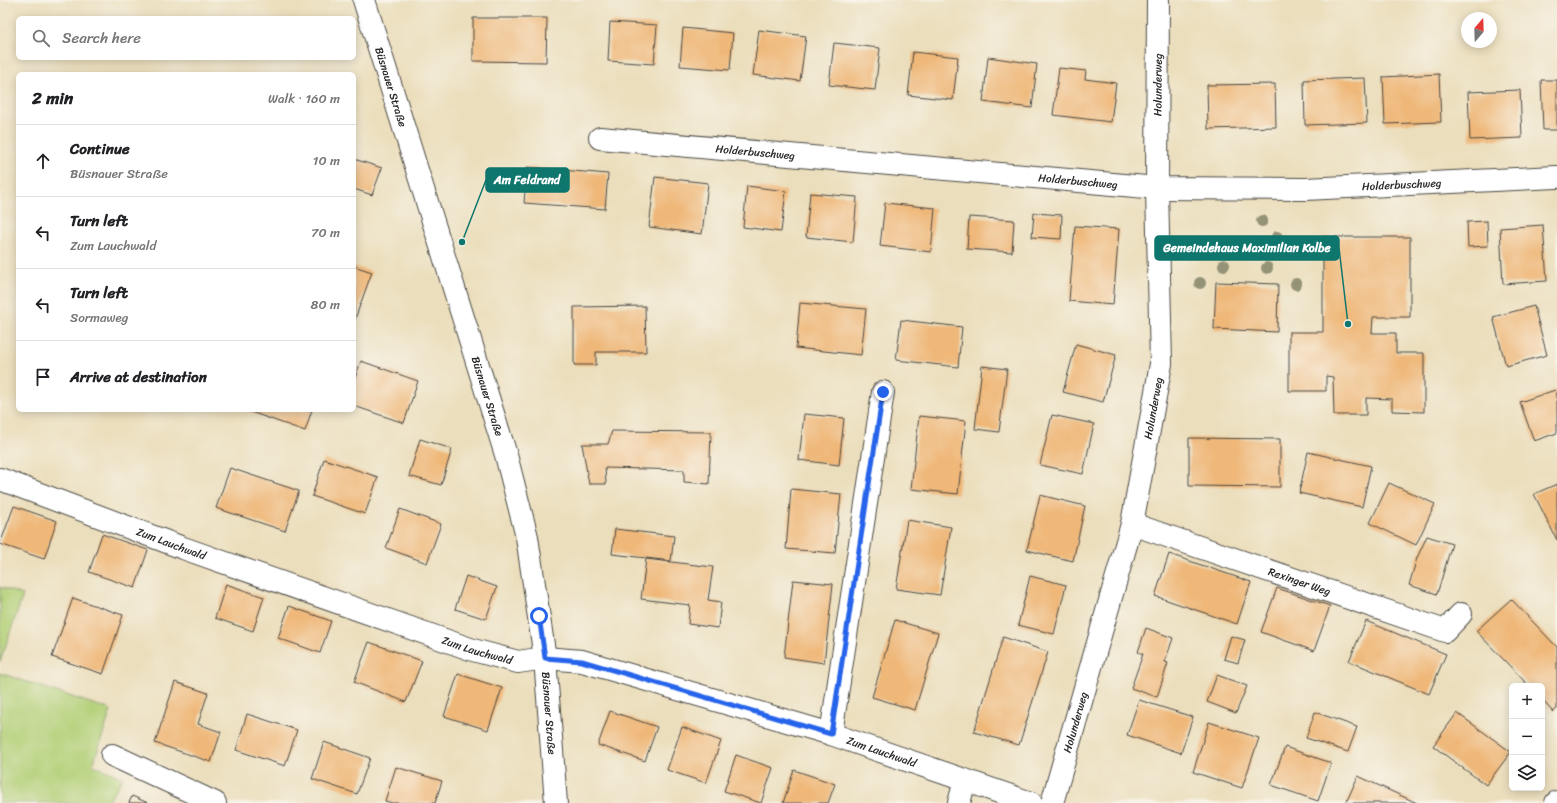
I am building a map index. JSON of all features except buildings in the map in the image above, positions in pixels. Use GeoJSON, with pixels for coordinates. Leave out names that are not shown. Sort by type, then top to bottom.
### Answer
{"type":"FeatureCollection","features":[{"type":"Feature","properties":{"kind":"street","name":"Büsnauer Straße"},"geometry":{"type":"LineString","coordinates":[[364,0],[506,455],[527,537],[545,658],[556,803]]}},
{"type":"Feature","properties":{"kind":"street","name":"Holunderweg"},"geometry":{"type":"LineString","coordinates":[[1052,803],[1132,524],[1161,364],[1157,188],[1158,0]]}},
{"type":"Feature","properties":{"kind":"street","name":"Holderbuschweg"},"geometry":{"type":"LineString","coordinates":[[600,138],[1157,188],[1305,189],[1557,177]]}},
{"type":"Feature","properties":{"kind":"street"},"geometry":{"type":"LineString","coordinates":[[831,734],[883,392]]}},
{"type":"Feature","properties":{"kind":"street","name":"Zum Lauchwald"},"geometry":{"type":"LineString","coordinates":[[0,480],[183,548],[473,650],[518,662],[545,658],[582,661],[831,734],[1031,803]]}},
{"type":"Feature","properties":{"kind":"street","name":"Rexinger Weg"},"geometry":{"type":"LineString","coordinates":[[1132,524],[1445,631],[1461,614]]}},
{"type":"Feature","properties":{"kind":"street"},"geometry":{"type":"LineString","coordinates":[[112,755],[215,803]]}},
{"type":"Feature","properties":{"kind":"street"},"geometry":{"type":"LineString","coordinates":[[959,803],[965,780]]}},
{"type":"Feature","properties":{"kind":"green space"},"geometry":{"type":"Polygon","coordinates":[[[0,587],[23,595],[0,662],[0,587]]]}},
{"type":"Feature","properties":{"kind":"green space"},"geometry":{"type":"Polygon","coordinates":[[[0,673],[111,710],[93,765],[123,778],[107,803],[0,803],[0,673]]]}},
{"type":"Feature","properties":{"kind":"place","name":"Am Feldrand"},"geometry":{"type":"Point","coordinates":[462,242]}},
{"type":"Feature","properties":{"kind":"place","name":"Gemeindehaus Maximilian Kolbe"},"geometry":{"type":"Point","coordinates":[1348,324]}},
{"type":"Feature","properties":{"kind":"route"},"geometry":{"type":"LineString","coordinates":[[539,616],[545,658],[582,661],[831,734],[883,392]]}}]}
